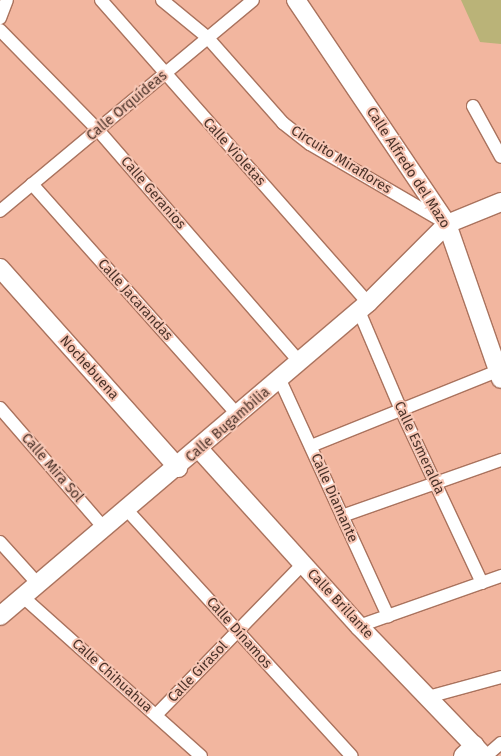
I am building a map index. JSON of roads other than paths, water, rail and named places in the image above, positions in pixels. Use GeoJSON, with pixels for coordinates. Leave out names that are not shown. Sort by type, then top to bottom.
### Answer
{"type":"FeatureCollection","features":[{"type":"Feature","properties":{"kind":"street"},"geometry":{"type":"LineString","coordinates":[[0,18],[7,0]]}},
{"type":"Feature","properties":{"kind":"street","name":"Calle Violetas"},"geometry":{"type":"LineString","coordinates":[[101,0],[364,307]]}},
{"type":"Feature","properties":{"kind":"street","name":"Circuito Miraflores"},"geometry":{"type":"LineString","coordinates":[[162,0],[207,37],[283,123],[303,139],[447,224]]}},
{"type":"Feature","properties":{"kind":"street","name":"Calle Orquídeas"},"geometry":{"type":"LineString","coordinates":[[0,211],[253,0]]}},
{"type":"Feature","properties":{"kind":"street","name":"Calle Alfredo del Mazo"},"geometry":{"type":"LineString","coordinates":[[296,0],[447,224],[499,375]]}},
{"type":"Feature","properties":{"kind":"street","name":"Calle Geranios"},"geometry":{"type":"LineString","coordinates":[[0,30],[98,130],[300,362]]}},
{"type":"Feature","properties":{"kind":"street"},"geometry":{"type":"LineString","coordinates":[[473,106],[501,157]]}},
{"type":"Feature","properties":{"kind":"street","name":"Calle Jacarandas"},"geometry":{"type":"LineString","coordinates":[[32,184],[238,415]]}},
{"type":"Feature","properties":{"kind":"street"},"geometry":{"type":"LineString","coordinates":[[447,224],[501,202]]}},
{"type":"Feature","properties":{"kind":"street","name":"Calle Bugambilia"},"geometry":{"type":"LineString","coordinates":[[0,616],[178,468],[364,307],[447,224]]}},
{"type":"Feature","properties":{"kind":"street","name":"Nochebuena"},"geometry":{"type":"LineString","coordinates":[[0,268],[178,468]]}},
{"type":"Feature","properties":{"kind":"street","name":"Calle Esmeralda"},"geometry":{"type":"LineString","coordinates":[[364,307],[401,410],[482,583]]}},
{"type":"Feature","properties":{"kind":"street"},"geometry":{"type":"LineString","coordinates":[[311,446],[401,410],[499,375]]}},
{"type":"Feature","properties":{"kind":"street","name":"Calle Diamante"},"geometry":{"type":"LineString","coordinates":[[280,380],[388,616]]}},
{"type":"Feature","properties":{"kind":"street","name":"Calle Mira Sol"},"geometry":{"type":"LineString","coordinates":[[0,408],[104,528]]}},
{"type":"Feature","properties":{"kind":"street","name":"Calle Brillante"},"geometry":{"type":"LineString","coordinates":[[199,449],[360,626],[428,697],[477,753]]}},
{"type":"Feature","properties":{"kind":"street"},"geometry":{"type":"LineString","coordinates":[[342,516],[501,460]]}},
{"type":"Feature","properties":{"kind":"street","name":"Calle Dínamos"},"geometry":{"type":"LineString","coordinates":[[127,510],[352,756]]}},
{"type":"Feature","properties":{"kind":"street"},"geometry":{"type":"LineString","coordinates":[[0,542],[38,583]]}},
{"type":"Feature","properties":{"kind":"street","name":"Calle Girasol"},"geometry":{"type":"LineString","coordinates":[[156,715],[303,564]]}},
{"type":"Feature","properties":{"kind":"street"},"geometry":{"type":"LineString","coordinates":[[360,626],[501,576]]}},
{"type":"Feature","properties":{"kind":"street","name":"Calle Chihuahua"},"geometry":{"type":"LineString","coordinates":[[22,596],[201,756]]}},
{"type":"Feature","properties":{"kind":"street"},"geometry":{"type":"LineString","coordinates":[[428,697],[501,677]]}},
{"type":"Feature","properties":{"kind":"street"},"geometry":{"type":"LineString","coordinates":[[477,753],[501,743]]}}]}
